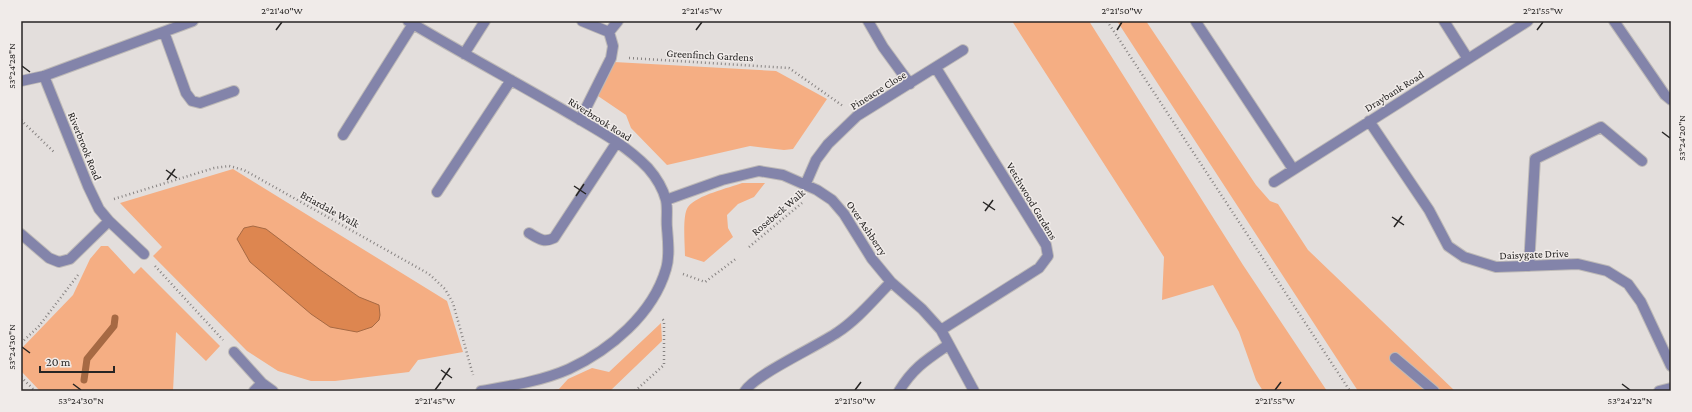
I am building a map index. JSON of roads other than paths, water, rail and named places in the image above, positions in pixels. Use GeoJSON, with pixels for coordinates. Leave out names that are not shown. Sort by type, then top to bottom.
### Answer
{"type":"FeatureCollection","features":[{"type":"Feature","properties":{"kind":"street"},"geometry":{"type":"LineString","coordinates":[[21,81],[44,76],[193,21]]}},
{"type":"Feature","properties":{"kind":"street"},"geometry":{"type":"LineString","coordinates":[[464,54],[485,21]]}},
{"type":"Feature","properties":{"kind":"street"},"geometry":{"type":"LineString","coordinates":[[582,21],[609,32]]}},
{"type":"Feature","properties":{"kind":"street"},"geometry":{"type":"LineString","coordinates":[[609,32],[618,21]]}},
{"type":"Feature","properties":{"kind":"street"},"geometry":{"type":"LineString","coordinates":[[868,21],[883,47],[910,84]]}},
{"type":"Feature","properties":{"kind":"street"},"geometry":{"type":"LineString","coordinates":[[1444,21],[1468,59]]}},
{"type":"Feature","properties":{"kind":"street","name":"Draybank Road"},"geometry":{"type":"LineString","coordinates":[[1274,182],[1528,21]]}},
{"type":"Feature","properties":{"kind":"street"},"geometry":{"type":"LineString","coordinates":[[1614,21],[1665,95],[1671,100]]}},
{"type":"Feature","properties":{"kind":"street"},"geometry":{"type":"LineString","coordinates":[[343,135],[411,22]]}},
{"type":"Feature","properties":{"kind":"street","name":"Riverbrook Road"},"geometry":{"type":"LineString","coordinates":[[411,22],[617,142],[649,169],[658,181],[666,200],[668,243],[667,267],[661,284],[651,302],[630,327],[601,350],[568,369],[502,388],[481,391]]}},
{"type":"Feature","properties":{"kind":"street"},"geometry":{"type":"LineString","coordinates":[[1196,22],[1293,170]]}},
{"type":"Feature","properties":{"kind":"street"},"geometry":{"type":"LineString","coordinates":[[164,32],[186,93],[192,100],[200,103],[234,91]]}},
{"type":"Feature","properties":{"kind":"street"},"geometry":{"type":"LineString","coordinates":[[580,120],[611,58],[613,46],[609,32]]}},
{"type":"Feature","properties":{"kind":"street","name":"Pineacre Close"},"geometry":{"type":"LineString","coordinates":[[806,184],[816,160],[828,144],[856,116],[963,50]]}},
{"type":"Feature","properties":{"kind":"street","name":"Vetchwood Gardens"},"geometry":{"type":"LineString","coordinates":[[936,68],[1046,245],[1048,256],[1039,268],[941,330]]}},
{"type":"Feature","properties":{"kind":"street","name":"Riverbrook Road"},"geometry":{"type":"LineString","coordinates":[[44,76],[88,186],[99,209],[109,221],[144,254]]}},
{"type":"Feature","properties":{"kind":"street"},"geometry":{"type":"LineString","coordinates":[[437,192],[511,80]]}},
{"type":"Feature","properties":{"kind":"street","name":"Daisygate Drive"},"geometry":{"type":"LineString","coordinates":[[1369,121],[1429,210],[1448,246],[1464,257],[1496,267],[1578,264],[1607,271],[1628,284],[1641,302],[1671,366]]}},
{"type":"Feature","properties":{"kind":"street"},"geometry":{"type":"LineString","coordinates":[[1529,266],[1535,159],[1601,127],[1642,161]]}},
{"type":"Feature","properties":{"kind":"street"},"geometry":{"type":"LineString","coordinates":[[529,233],[541,240],[548,241],[554,238],[617,142]]}},
{"type":"Feature","properties":{"kind":"street","name":"Over Ashberry"},"geometry":{"type":"LineString","coordinates":[[666,200],[722,180],[759,171],[783,175],[817,190],[832,200],[844,214],[872,259],[891,282],[922,309],[941,330],[974,391]]}},
{"type":"Feature","properties":{"kind":"street"},"geometry":{"type":"LineString","coordinates":[[21,234],[49,258],[59,262],[73,256],[109,221]]}},
{"type":"Feature","properties":{"kind":"street"},"geometry":{"type":"LineString","coordinates":[[745,391],[747,387],[766,374],[839,332],[861,313],[891,282]]}},
{"type":"Feature","properties":{"kind":"street"},"geometry":{"type":"LineString","coordinates":[[899,391],[919,364],[948,345]]}},
{"type":"Feature","properties":{"kind":"street"},"geometry":{"type":"LineString","coordinates":[[234,352],[262,383],[273,391]]}},
{"type":"Feature","properties":{"kind":"street"},"geometry":{"type":"LineString","coordinates":[[1395,358],[1434,391]]}},
{"type":"Feature","properties":{"kind":"street"},"geometry":{"type":"LineString","coordinates":[[254,391],[262,383]]}},
{"type":"Feature","properties":{"kind":"street"},"geometry":{"type":"LineString","coordinates":[[1659,391],[1671,388]]}},
{"type":"Feature","properties":{"kind":"waterway"},"geometry":{"type":"LineString","coordinates":[[84,380],[87,359],[114,326],[115,318]]}}]}
